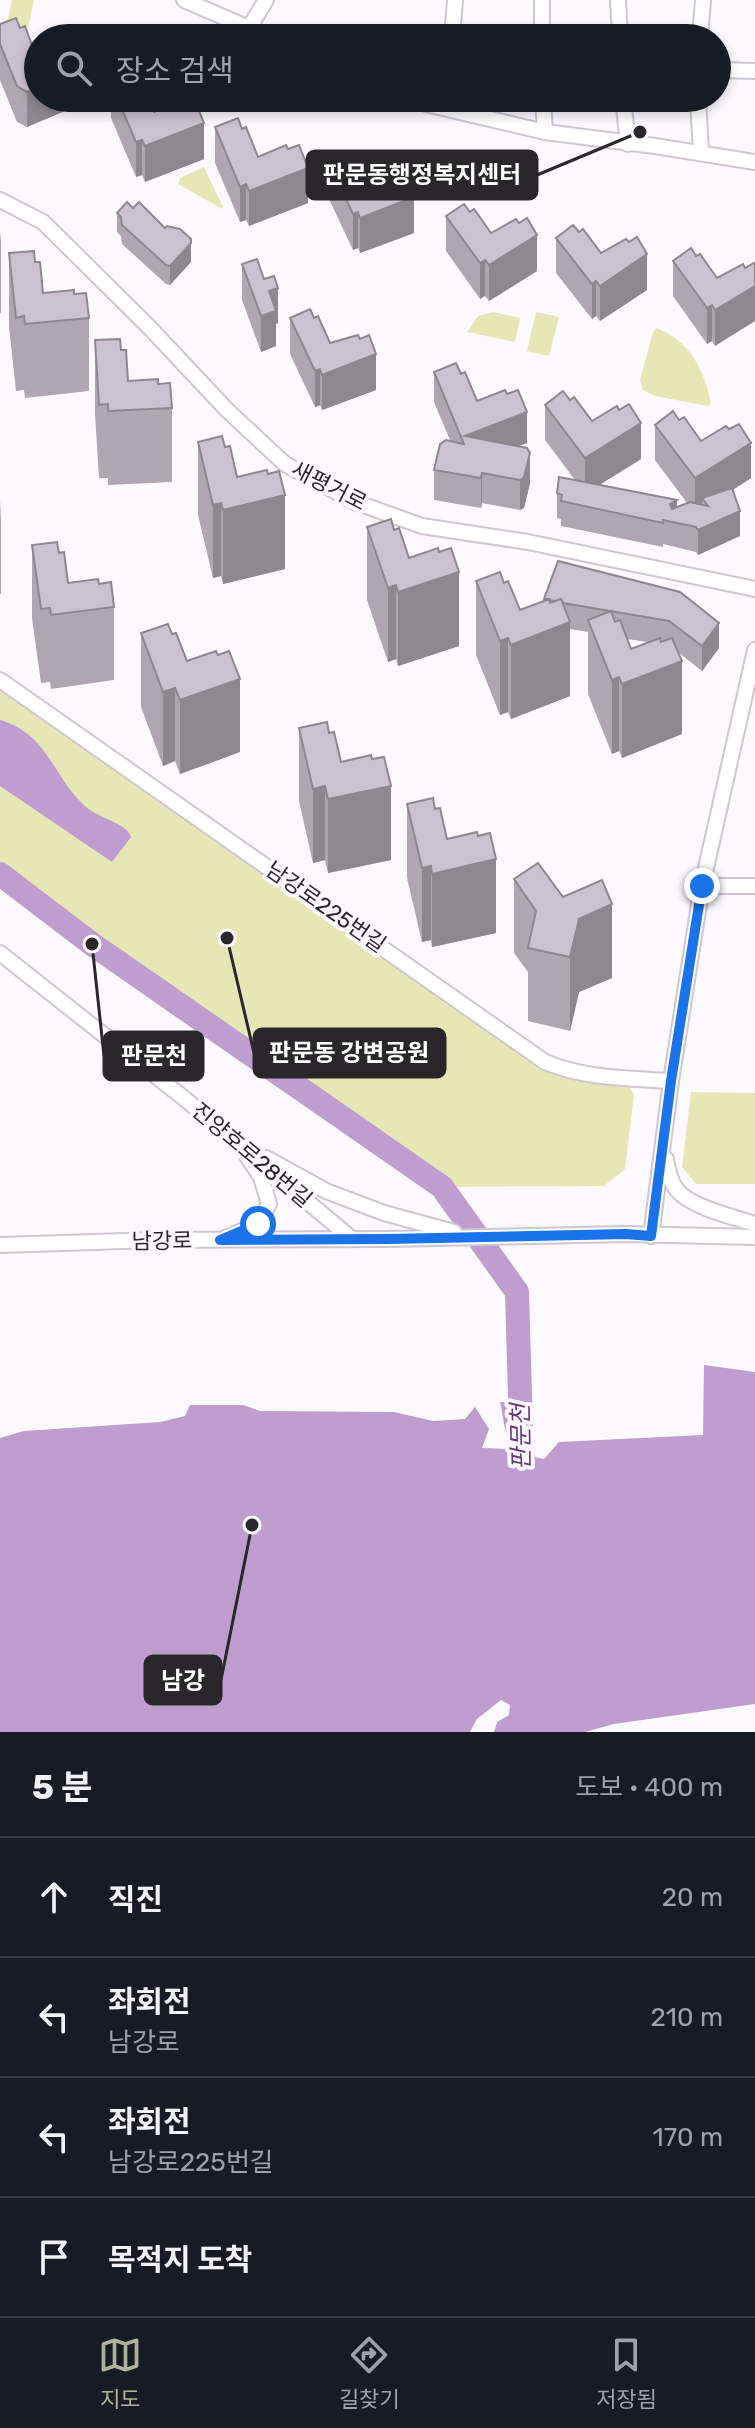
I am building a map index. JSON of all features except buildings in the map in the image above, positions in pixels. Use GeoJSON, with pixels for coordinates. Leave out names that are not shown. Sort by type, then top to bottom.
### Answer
{"type":"FeatureCollection","features":[{"type":"Feature","properties":{"kind":"street"},"geometry":{"type":"LineString","coordinates":[[184,0],[240,24]]}},
{"type":"Feature","properties":{"kind":"street"},"geometry":{"type":"LineString","coordinates":[[251,24],[266,0]]}},
{"type":"Feature","properties":{"kind":"street"},"geometry":{"type":"LineString","coordinates":[[453,24],[455,0]]}},
{"type":"Feature","properties":{"kind":"street"},"geometry":{"type":"LineString","coordinates":[[542,0],[542,24]]}},
{"type":"Feature","properties":{"kind":"street"},"geometry":{"type":"LineString","coordinates":[[618,0],[619,24]]}},
{"type":"Feature","properties":{"kind":"street"},"geometry":{"type":"LineString","coordinates":[[701,24],[703,0]]}},
{"type":"Feature","properties":{"kind":"street"},"geometry":{"type":"LineString","coordinates":[[731,70],[755,71]]}},
{"type":"Feature","properties":{"kind":"street"},"geometry":{"type":"LineString","coordinates":[[469,112],[545,132],[755,162]]}},
{"type":"Feature","properties":{"kind":"street"},"geometry":{"type":"LineString","coordinates":[[544,112],[545,132]]}},
{"type":"Feature","properties":{"kind":"street"},"geometry":{"type":"LineString","coordinates":[[625,112],[628,144]]}},
{"type":"Feature","properties":{"kind":"street"},"geometry":{"type":"LineString","coordinates":[[699,112],[701,153]]}},
{"type":"Feature","properties":{"kind":"street","name":"새평거로"},"geometry":{"type":"LineString","coordinates":[[0,200],[43,222],[227,410],[285,464],[355,502],[422,526],[528,542],[755,589]]}},
{"type":"Feature","properties":{"kind":"street"},"geometry":{"type":"LineString","coordinates":[[651,1236],[671,1081],[702,886],[755,650]]}},
{"type":"Feature","properties":{"kind":"street","name":"남강로225번길"},"geometry":{"type":"LineString","coordinates":[[0,680],[545,1062],[589,1075],[671,1081]]}},
{"type":"Feature","properties":{"kind":"street"},"geometry":{"type":"LineString","coordinates":[[702,886],[755,886]]}},
{"type":"Feature","properties":{"kind":"street","name":"진양호로28번길"},"geometry":{"type":"LineString","coordinates":[[0,953],[185,1099],[352,1239]]}},
{"type":"Feature","properties":{"kind":"street"},"geometry":{"type":"LineString","coordinates":[[663,1142],[669,1175],[678,1192],[691,1201],[755,1224]]}},
{"type":"Feature","properties":{"kind":"street"},"geometry":{"type":"LineString","coordinates":[[238,1143],[326,1191],[384,1213],[472,1237]]}},
{"type":"Feature","properties":{"kind":"street"},"geometry":{"type":"LineString","coordinates":[[220,1240],[258,1224],[269,1204],[261,1177],[238,1143]]}},
{"type":"Feature","properties":{"kind":"street","name":"남강로"},"geometry":{"type":"LineString","coordinates":[[0,1245],[626,1234],[755,1237]]}},
{"type":"Feature","properties":{"kind":"green space"},"geometry":{"type":"Polygon","coordinates":[[[12,0],[34,0],[29,24],[24,24],[24,27],[7,23],[12,0]]]}},
{"type":"Feature","properties":{"kind":"green space"},"geometry":{"type":"Polygon","coordinates":[[[204,167],[222,209],[178,184],[180,178],[204,167]]]}},
{"type":"Feature","properties":{"kind":"green space"},"geometry":{"type":"Polygon","coordinates":[[[493,312],[520,318],[515,342],[467,332],[478,316],[493,312]]]}},
{"type":"Feature","properties":{"kind":"green space"},"geometry":{"type":"Polygon","coordinates":[[[536,312],[559,317],[549,356],[527,351],[536,312]]]}},
{"type":"Feature","properties":{"kind":"green space"},"geometry":{"type":"Polygon","coordinates":[[[657,328],[679,341],[694,358],[708,391],[711,403],[708,406],[655,396],[643,390],[640,380],[653,332],[657,328]]]}},
{"type":"Feature","properties":{"kind":"green space"},"geometry":{"type":"Polygon","coordinates":[[[0,687],[547,1068],[567,1077],[628,1085],[634,1094],[625,1169],[604,1186],[442,1187],[0,869],[0,687]]]}},
{"type":"Feature","properties":{"kind":"green space"},"geometry":{"type":"Polygon","coordinates":[[[691,1092],[755,1093],[755,1184],[696,1184],[682,1167],[691,1092]]]}},
{"type":"Feature","properties":{"kind":"water"},"geometry":{"type":"Polygon","coordinates":[[[0,720],[29,735],[40,746],[86,807],[128,832],[131,837],[112,862],[0,786],[0,720]]]}},
{"type":"Feature","properties":{"kind":"water"},"geometry":{"type":"Polygon","coordinates":[[[704,1365],[755,1372],[755,1704],[614,1724],[585,1732],[494,1732],[497,1722],[509,1715],[510,1705],[501,1700],[477,1719],[470,1732],[0,1732],[0,1438],[24,1431],[160,1422],[185,1416],[190,1405],[243,1405],[260,1411],[394,1412],[433,1421],[465,1419],[475,1407],[489,1429],[482,1448],[509,1449],[500,1402],[518,1402],[516,1429],[535,1457],[544,1459],[559,1442],[703,1435],[704,1365]]]}},
{"type":"Feature","properties":{"kind":"waterway","name":"판문천"},"geometry":{"type":"LineString","coordinates":[[0,874],[92,944],[442,1187],[517,1292],[522,1466]]}},
{"type":"Feature","properties":{"kind":"place","name":"판문동행정복지센터"},"geometry":{"type":"Point","coordinates":[640,132]}},
{"type":"Feature","properties":{"kind":"place","name":"판문동 강변공원"},"geometry":{"type":"Point","coordinates":[227,938]}},
{"type":"Feature","properties":{"kind":"place","name":"판문천"},"geometry":{"type":"Point","coordinates":[92,944]}},
{"type":"Feature","properties":{"kind":"place","name":"남강"},"geometry":{"type":"Point","coordinates":[252,1525]}},
{"type":"Feature","properties":{"kind":"route"},"geometry":{"type":"LineString","coordinates":[[258,1224],[220,1240],[651,1236],[671,1081],[702,886]]}}]}
